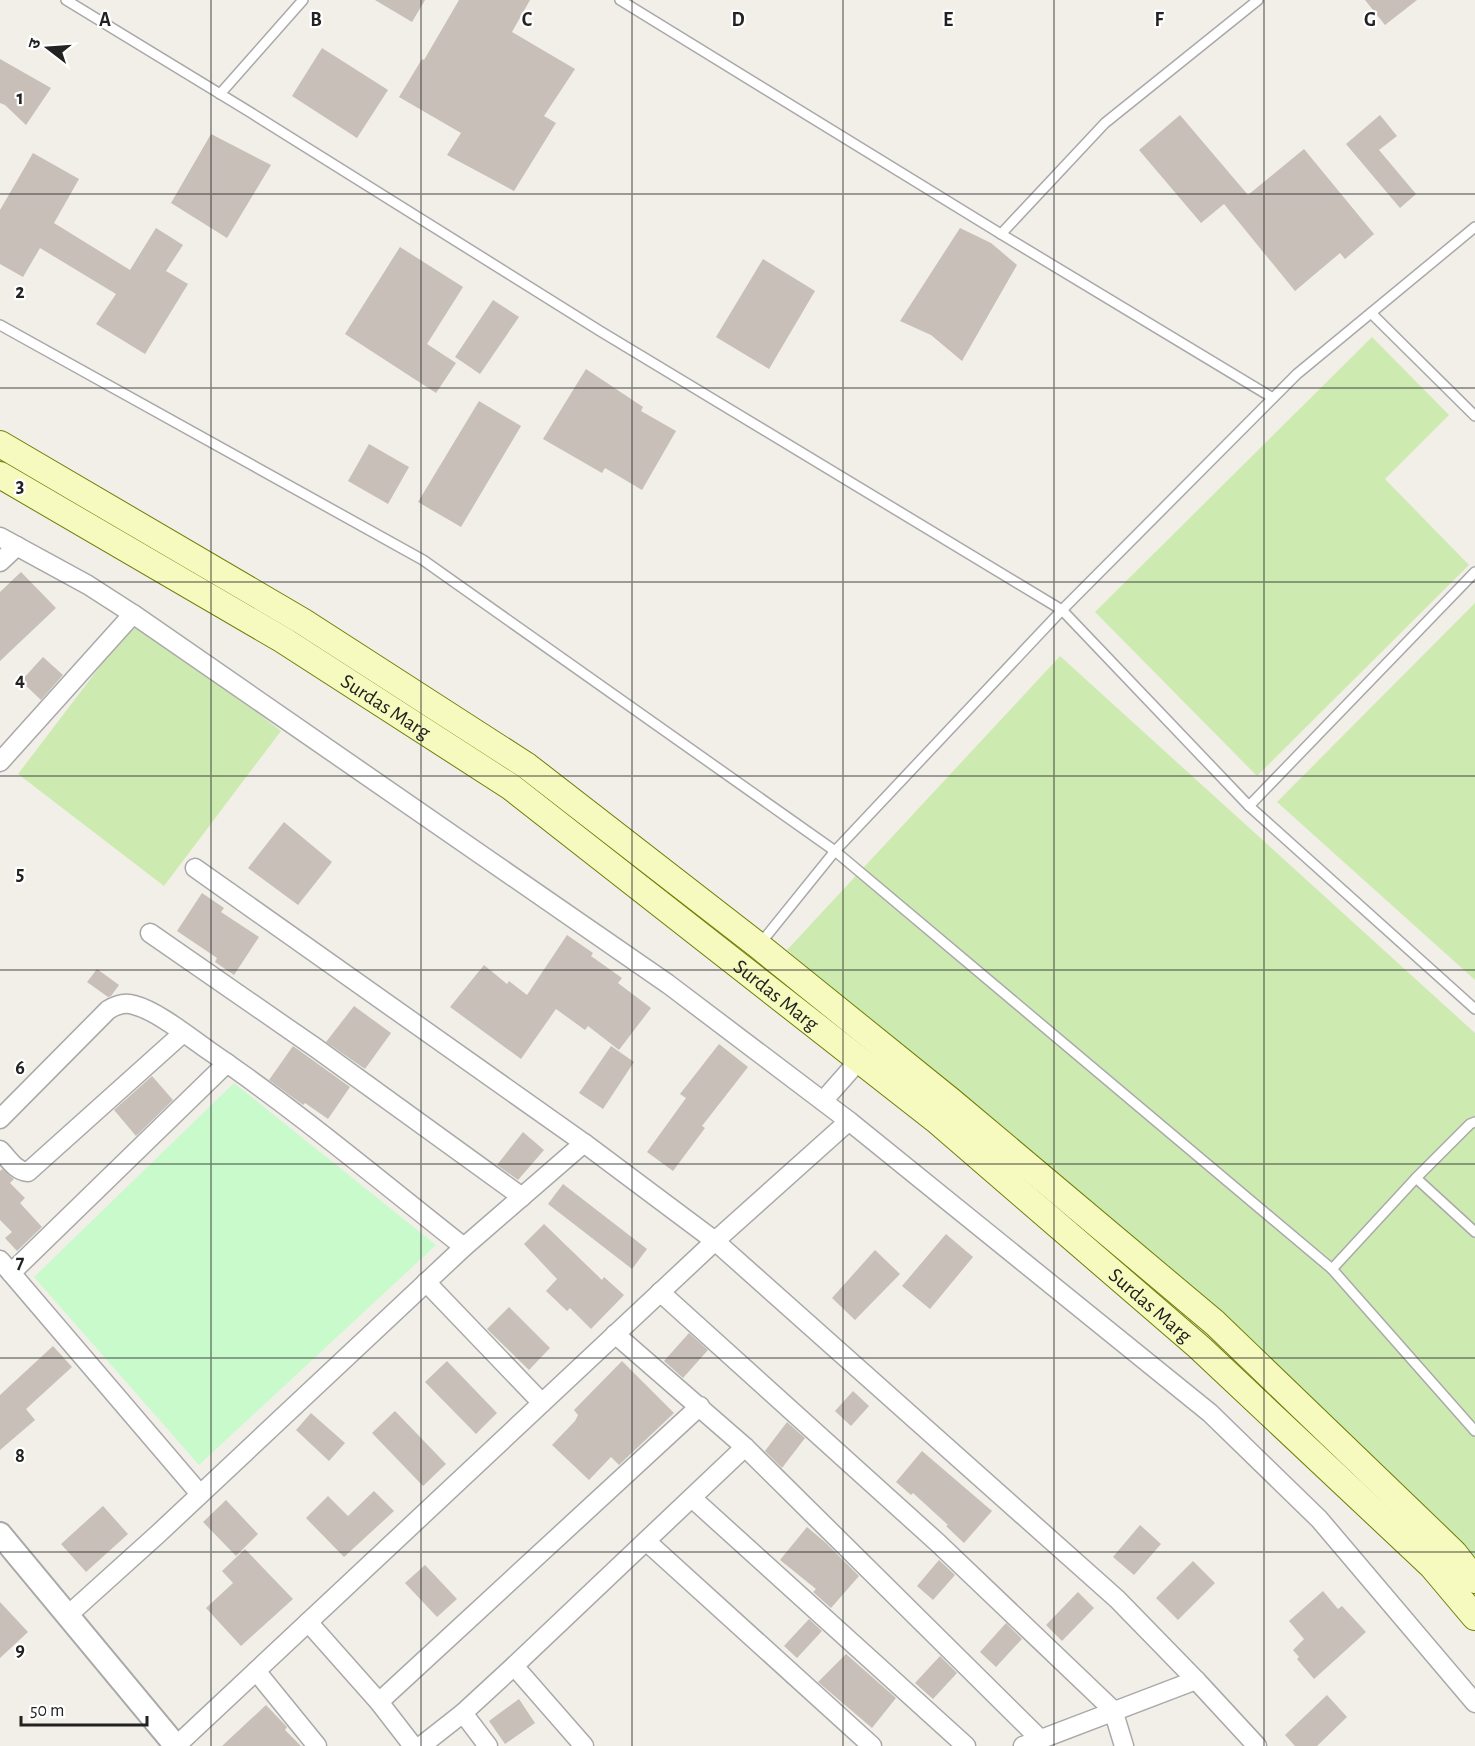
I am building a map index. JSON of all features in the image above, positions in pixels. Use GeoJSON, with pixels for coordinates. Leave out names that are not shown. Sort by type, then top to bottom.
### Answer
{"type":"FeatureCollection","features":[{"type":"Feature","properties":{"kind":"main road","name":"Surdas Marg"},"geometry":{"type":"LineString","coordinates":[[0,444],[302,621],[527,766],[759,946],[951,1101],[1215,1323],[1454,1553],[1475,1580]]}},
{"type":"Feature","properties":{"kind":"main road","name":"Surdas Marg"},"geometry":{"type":"LineString","coordinates":[[0,475],[283,640],[511,787],[936,1119],[1199,1347],[1432,1566],[1475,1617]]}},
{"type":"Feature","properties":{"kind":"main road"},"geometry":{"type":"LineString","coordinates":[[741,967],[759,946]]}},
{"type":"Feature","properties":{"kind":"street"},"geometry":{"type":"LineString","coordinates":[[0,537],[88,585],[133,614],[668,984],[849,1121],[1210,1413],[1318,1519],[1475,1703]]}},
{"type":"Feature","properties":{"kind":"street"},"geometry":{"type":"LineString","coordinates":[[0,562],[17,546]]}},
{"type":"Feature","properties":{"kind":"street"},"geometry":{"type":"LineString","coordinates":[[0,762],[133,614]]}},
{"type":"Feature","properties":{"kind":"street"},"geometry":{"type":"LineString","coordinates":[[195,868],[584,1143],[715,1241],[1117,1599],[1257,1746]]}},
{"type":"Feature","properties":{"kind":"street"},"geometry":{"type":"LineString","coordinates":[[150,933],[316,1048],[522,1197]]}},
{"type":"Feature","properties":{"kind":"street"},"geometry":{"type":"LineString","coordinates":[[0,1119],[108,1010],[119,1004],[132,1004],[145,1009],[183,1033],[259,1086],[464,1247]]}},
{"type":"Feature","properties":{"kind":"street"},"geometry":{"type":"LineString","coordinates":[[0,1149],[22,1172],[28,1172],[183,1033]]}},
{"type":"Feature","properties":{"kind":"street"},"geometry":{"type":"LineString","coordinates":[[823,1101],[860,1059]]}},
{"type":"Feature","properties":{"kind":"street"},"geometry":{"type":"LineString","coordinates":[[200,1494],[6,1267],[226,1063]]}},
{"type":"Feature","properties":{"kind":"street"},"geometry":{"type":"LineString","coordinates":[[0,1534],[176,1746],[660,1292],[849,1121]]}},
{"type":"Feature","properties":{"kind":"street"},"geometry":{"type":"LineString","coordinates":[[67,1616],[464,1247],[584,1143]]}},
{"type":"Feature","properties":{"kind":"street"},"geometry":{"type":"LineString","coordinates":[[426,1282],[542,1403]]}},
{"type":"Feature","properties":{"kind":"street"},"geometry":{"type":"LineString","coordinates":[[660,1292],[938,1543],[1113,1710],[1124,1746]]}},
{"type":"Feature","properties":{"kind":"street"},"geometry":{"type":"LineString","coordinates":[[615,1334],[745,1447],[1040,1739]]}},
{"type":"Feature","properties":{"kind":"street"},"geometry":{"type":"LineString","coordinates":[[379,1702],[700,1406]]}},
{"type":"Feature","properties":{"kind":"street"},"geometry":{"type":"LineString","coordinates":[[421,1746],[514,1666],[745,1447]]}},
{"type":"Feature","properties":{"kind":"street"},"geometry":{"type":"LineString","coordinates":[[692,1498],[966,1746]]}},
{"type":"Feature","properties":{"kind":"street"},"geometry":{"type":"LineString","coordinates":[[646,1541],[872,1746]]}},
{"type":"Feature","properties":{"kind":"street"},"geometry":{"type":"LineString","coordinates":[[308,1622],[379,1702],[412,1746]]}},
{"type":"Feature","properties":{"kind":"street"},"geometry":{"type":"LineString","coordinates":[[514,1666],[584,1746]]}},
{"type":"Feature","properties":{"kind":"street"},"geometry":{"type":"LineString","coordinates":[[256,1671],[317,1746]]}},
{"type":"Feature","properties":{"kind":"street"},"geometry":{"type":"LineString","coordinates":[[1023,1746],[1196,1680]]}},
{"type":"Feature","properties":{"kind":"street"},"geometry":{"type":"LineString","coordinates":[[462,1713],[488,1746]]}},
{"type":"Feature","properties":{"kind":"lane"},"geometry":{"type":"LineString","coordinates":[[66,0],[600,331],[1062,610],[1249,806],[1475,1010]]}},
{"type":"Feature","properties":{"kind":"lane"},"geometry":{"type":"LineString","coordinates":[[220,94],[303,0]]}},
{"type":"Feature","properties":{"kind":"lane"},"geometry":{"type":"LineString","coordinates":[[1000,234],[1105,123],[1258,0]]}},
{"type":"Feature","properties":{"kind":"lane"},"geometry":{"type":"LineString","coordinates":[[627,2],[1000,234],[1273,398]]}},
{"type":"Feature","properties":{"kind":"lane"},"geometry":{"type":"LineString","coordinates":[[759,946],[835,851],[1062,610],[1273,398],[1297,374],[1475,227]]}},
{"type":"Feature","properties":{"kind":"lane"},"geometry":{"type":"LineString","coordinates":[[1371,313],[1475,416]]}},
{"type":"Feature","properties":{"kind":"lane"},"geometry":{"type":"LineString","coordinates":[[0,325],[423,560],[835,851],[1332,1269],[1475,1431]]}},
{"type":"Feature","properties":{"kind":"lane"},"geometry":{"type":"LineString","coordinates":[[1249,806],[1475,572]]}},
{"type":"Feature","properties":{"kind":"lane"},"geometry":{"type":"LineString","coordinates":[[1332,1269],[1416,1178],[1470,1124],[1475,1122]]}},
{"type":"Feature","properties":{"kind":"lane"},"geometry":{"type":"LineString","coordinates":[[1416,1178],[1475,1232]]}},
{"type":"Feature","properties":{"kind":"green space"},"geometry":{"type":"Polygon","coordinates":[[[1372,337],[1449,415],[1385,479],[1469,565],[1257,776],[1095,612],[1372,337]]]}},
{"type":"Feature","properties":{"kind":"green space"},"geometry":{"type":"Polygon","coordinates":[[[1475,603],[1475,980],[1277,802],[1475,603]]]}},
{"type":"Feature","properties":{"kind":"green space"},"geometry":{"type":"Polygon","coordinates":[[[136,619],[281,731],[164,886],[18,774],[136,619]]]}},
{"type":"Feature","properties":{"kind":"green space"},"geometry":{"type":"Polygon","coordinates":[[[1060,656],[1475,1033],[1475,1585],[1257,1351],[787,950],[1060,656]]]}},
{"type":"Feature","properties":{"kind":"green space"},"geometry":{"type":"Polygon","coordinates":[[[234,1083],[436,1245],[199,1465],[34,1277],[234,1083]]]}},
{"type":"Feature","properties":{"kind":"building"},"geometry":{"type":"Polygon","coordinates":[[[375,0],[425,0],[412,22],[375,0]]]}},
{"type":"Feature","properties":{"kind":"building"},"geometry":{"type":"Polygon","coordinates":[[[459,0],[530,0],[512,32],[575,69],[544,116],[556,123],[514,191],[447,155],[461,133],[399,97],[459,0]]]}},
{"type":"Feature","properties":{"kind":"building"},"geometry":{"type":"Polygon","coordinates":[[[1365,0],[1417,0],[1385,25],[1365,0]]]}},
{"type":"Feature","properties":{"kind":"building"},"geometry":{"type":"Polygon","coordinates":[[[322,48],[388,90],[357,138],[292,96],[322,48]]]}},
{"type":"Feature","properties":{"kind":"building"},"geometry":{"type":"Polygon","coordinates":[[[0,59],[51,88],[26,125],[0,103],[0,59]]]}},
{"type":"Feature","properties":{"kind":"building"},"geometry":{"type":"Polygon","coordinates":[[[1180,115],[1248,195],[1304,149],[1374,234],[1345,259],[1340,253],[1295,291],[1224,204],[1201,223],[1139,150],[1180,115]]]}},
{"type":"Feature","properties":{"kind":"building"},"geometry":{"type":"Polygon","coordinates":[[[1380,115],[1397,136],[1379,150],[1416,194],[1400,208],[1346,144],[1380,115]]]}},
{"type":"Feature","properties":{"kind":"building"},"geometry":{"type":"Polygon","coordinates":[[[211,134],[271,165],[227,238],[171,203],[211,134]]]}},
{"type":"Feature","properties":{"kind":"building"},"geometry":{"type":"Polygon","coordinates":[[[33,153],[79,179],[54,223],[130,270],[156,228],[183,245],[166,271],[188,284],[145,354],[96,324],[116,294],[40,248],[23,277],[0,264],[0,210],[33,153]]]}},
{"type":"Feature","properties":{"kind":"building"},"geometry":{"type":"Polygon","coordinates":[[[960,228],[991,243],[1017,265],[962,361],[931,335],[900,321],[960,228]]]}},
{"type":"Feature","properties":{"kind":"building"},"geometry":{"type":"Polygon","coordinates":[[[400,247],[463,287],[427,344],[456,363],[436,393],[345,334],[400,247]]]}},
{"type":"Feature","properties":{"kind":"building"},"geometry":{"type":"Polygon","coordinates":[[[763,259],[815,291],[769,369],[716,337],[763,259]]]}},
{"type":"Feature","properties":{"kind":"building"},"geometry":{"type":"Polygon","coordinates":[[[493,300],[519,317],[480,374],[455,357],[493,300]]]}},
{"type":"Feature","properties":{"kind":"building"},"geometry":{"type":"Polygon","coordinates":[[[586,369],[643,407],[641,411],[676,431],[642,490],[605,468],[602,473],[543,439],[586,369]]]}},
{"type":"Feature","properties":{"kind":"building"},"geometry":{"type":"Polygon","coordinates":[[[479,401],[521,426],[461,527],[418,502],[479,401]]]}},
{"type":"Feature","properties":{"kind":"building"},"geometry":{"type":"Polygon","coordinates":[[[369,444],[409,467],[388,504],[348,481],[369,444]]]}},
{"type":"Feature","properties":{"kind":"building"},"geometry":{"type":"Polygon","coordinates":[[[21,572],[56,608],[0,661],[0,592],[21,572]]]}},
{"type":"Feature","properties":{"kind":"building"},"geometry":{"type":"Polygon","coordinates":[[[43,657],[63,675],[41,700],[21,681],[43,657]]]}},
{"type":"Feature","properties":{"kind":"building"},"geometry":{"type":"Polygon","coordinates":[[[284,822],[332,862],[298,905],[248,868],[284,822]]]}},
{"type":"Feature","properties":{"kind":"building"},"geometry":{"type":"Polygon","coordinates":[[[202,893],[224,908],[221,912],[259,937],[234,975],[215,962],[217,958],[177,931],[202,893]]]}},
{"type":"Feature","properties":{"kind":"building"},"geometry":{"type":"Polygon","coordinates":[[[567,935],[593,953],[591,956],[622,978],[618,983],[651,1008],[619,1050],[588,1026],[585,1030],[556,1009],[521,1059],[450,1007],[484,965],[507,984],[509,981],[527,995],[567,935]]]}},
{"type":"Feature","properties":{"kind":"building"},"geometry":{"type":"Polygon","coordinates":[[[97,969],[119,985],[111,996],[108,997],[87,982],[97,969]]]}},
{"type":"Feature","properties":{"kind":"building"},"geometry":{"type":"Polygon","coordinates":[[[354,1006],[391,1033],[365,1069],[326,1042],[354,1006]]]}},
{"type":"Feature","properties":{"kind":"building"},"geometry":{"type":"Polygon","coordinates":[[[719,1044],[748,1067],[702,1126],[705,1128],[673,1171],[647,1152],[686,1098],[680,1094],[719,1044]]]}},
{"type":"Feature","properties":{"kind":"building"},"geometry":{"type":"Polygon","coordinates":[[[293,1046],[350,1087],[328,1119],[305,1103],[303,1105],[269,1080],[293,1046]]]}},
{"type":"Feature","properties":{"kind":"building"},"geometry":{"type":"Polygon","coordinates":[[[611,1046],[634,1062],[603,1109],[579,1093],[611,1046]]]}},
{"type":"Feature","properties":{"kind":"building"},"geometry":{"type":"Polygon","coordinates":[[[152,1076],[173,1100],[136,1136],[114,1110],[152,1076]]]}},
{"type":"Feature","properties":{"kind":"building"},"geometry":{"type":"Polygon","coordinates":[[[523,1132],[544,1150],[518,1180],[497,1165],[523,1132]]]}},
{"type":"Feature","properties":{"kind":"building"},"geometry":{"type":"Polygon","coordinates":[[[2,1169],[14,1179],[10,1183],[25,1198],[20,1203],[42,1227],[17,1251],[5,1238],[12,1232],[0,1220],[0,1171],[2,1169]]]}},
{"type":"Feature","properties":{"kind":"building"},"geometry":{"type":"Polygon","coordinates":[[[563,1184],[647,1249],[632,1269],[548,1204],[563,1184]]]}},
{"type":"Feature","properties":{"kind":"building"},"geometry":{"type":"Polygon","coordinates":[[[544,1224],[602,1280],[604,1277],[624,1295],[591,1329],[570,1308],[567,1311],[546,1291],[557,1279],[524,1244],[544,1224]]]}},
{"type":"Feature","properties":{"kind":"building"},"geometry":{"type":"Polygon","coordinates":[[[946,1234],[973,1257],[930,1309],[902,1286],[946,1234]]]}},
{"type":"Feature","properties":{"kind":"building"},"geometry":{"type":"Polygon","coordinates":[[[875,1250],[900,1274],[855,1320],[832,1298],[875,1250]]]}},
{"type":"Feature","properties":{"kind":"building"},"geometry":{"type":"Polygon","coordinates":[[[509,1307],[550,1348],[529,1370],[487,1329],[509,1307]]]}},
{"type":"Feature","properties":{"kind":"building"},"geometry":{"type":"Polygon","coordinates":[[[689,1333],[708,1350],[683,1378],[664,1361],[689,1333]]]}},
{"type":"Feature","properties":{"kind":"building"},"geometry":{"type":"Polygon","coordinates":[[[53,1346],[72,1367],[26,1409],[35,1420],[0,1450],[0,1395],[53,1346]]]}},
{"type":"Feature","properties":{"kind":"building"},"geometry":{"type":"Polygon","coordinates":[[[447,1361],[497,1413],[476,1434],[425,1382],[447,1361]]]}},
{"type":"Feature","properties":{"kind":"building"},"geometry":{"type":"Polygon","coordinates":[[[622,1361],[674,1413],[619,1465],[611,1457],[589,1480],[552,1445],[575,1421],[578,1415],[574,1410],[622,1361]]]}},
{"type":"Feature","properties":{"kind":"building"},"geometry":{"type":"Polygon","coordinates":[[[853,1391],[869,1406],[851,1426],[835,1411],[853,1391]]]}},
{"type":"Feature","properties":{"kind":"building"},"geometry":{"type":"Polygon","coordinates":[[[395,1411],[446,1464],[423,1486],[372,1433],[395,1411]]]}},
{"type":"Feature","properties":{"kind":"building"},"geometry":{"type":"Polygon","coordinates":[[[311,1413],[345,1443],[329,1461],[296,1430],[311,1413]]]}},
{"type":"Feature","properties":{"kind":"building"},"geometry":{"type":"Polygon","coordinates":[[[787,1422],[805,1438],[782,1468],[765,1451],[787,1422]]]}},
{"type":"Feature","properties":{"kind":"building"},"geometry":{"type":"Polygon","coordinates":[[[922,1451],[992,1511],[964,1543],[913,1493],[911,1495],[896,1482],[922,1451]]]}},
{"type":"Feature","properties":{"kind":"building"},"geometry":{"type":"Polygon","coordinates":[[[374,1491],[394,1511],[344,1557],[306,1518],[328,1496],[348,1516],[374,1491]]]}},
{"type":"Feature","properties":{"kind":"building"},"geometry":{"type":"Polygon","coordinates":[[[226,1500],[258,1534],[236,1556],[203,1522],[226,1500]]]}},
{"type":"Feature","properties":{"kind":"building"},"geometry":{"type":"Polygon","coordinates":[[[103,1506],[128,1534],[86,1572],[61,1544],[103,1506]]]}},
{"type":"Feature","properties":{"kind":"building"},"geometry":{"type":"Polygon","coordinates":[[[1140,1525],[1161,1544],[1134,1575],[1113,1557],[1140,1525]]]}},
{"type":"Feature","properties":{"kind":"building"},"geometry":{"type":"Polygon","coordinates":[[[807,1527],[859,1576],[831,1608],[813,1592],[816,1589],[780,1560],[807,1527]]]}},
{"type":"Feature","properties":{"kind":"building"},"geometry":{"type":"Polygon","coordinates":[[[245,1549],[293,1599],[241,1646],[206,1608],[233,1583],[222,1571],[245,1549]]]}},
{"type":"Feature","properties":{"kind":"building"},"geometry":{"type":"Polygon","coordinates":[[[939,1560],[955,1575],[933,1600],[917,1586],[939,1560]]]}},
{"type":"Feature","properties":{"kind":"building"},"geometry":{"type":"Polygon","coordinates":[[[1193,1561],[1215,1583],[1178,1620],[1156,1598],[1193,1561]]]}},
{"type":"Feature","properties":{"kind":"building"},"geometry":{"type":"Polygon","coordinates":[[[425,1565],[457,1599],[437,1617],[405,1583],[425,1565]]]}},
{"type":"Feature","properties":{"kind":"building"},"geometry":{"type":"Polygon","coordinates":[[[1323,1591],[1338,1609],[1342,1606],[1366,1632],[1314,1679],[1297,1659],[1299,1657],[1293,1650],[1304,1639],[1289,1621],[1323,1591]]]}},
{"type":"Feature","properties":{"kind":"building"},"geometry":{"type":"Polygon","coordinates":[[[1078,1592],[1094,1608],[1062,1641],[1046,1625],[1078,1592]]]}},
{"type":"Feature","properties":{"kind":"building"},"geometry":{"type":"Polygon","coordinates":[[[0,1602],[28,1632],[0,1658],[0,1602]]]}},
{"type":"Feature","properties":{"kind":"building"},"geometry":{"type":"Polygon","coordinates":[[[809,1619],[822,1631],[797,1658],[784,1646],[809,1619]]]}},
{"type":"Feature","properties":{"kind":"building"},"geometry":{"type":"Polygon","coordinates":[[[1006,1623],[1022,1639],[996,1667],[980,1652],[1006,1623]]]}},
{"type":"Feature","properties":{"kind":"building"},"geometry":{"type":"Polygon","coordinates":[[[846,1654],[896,1698],[872,1728],[818,1682],[846,1654]]]}},
{"type":"Feature","properties":{"kind":"building"},"geometry":{"type":"Polygon","coordinates":[[[940,1656],[957,1673],[933,1699],[915,1683],[940,1656]]]}},
{"type":"Feature","properties":{"kind":"building"},"geometry":{"type":"Polygon","coordinates":[[[1327,1695],[1347,1717],[1317,1746],[1295,1746],[1285,1735],[1327,1695]]]}},
{"type":"Feature","properties":{"kind":"building"},"geometry":{"type":"Polygon","coordinates":[[[519,1699],[535,1723],[505,1744],[489,1721],[519,1699]]]}},
{"type":"Feature","properties":{"kind":"building"},"geometry":{"type":"Polygon","coordinates":[[[266,1705],[301,1746],[222,1746],[266,1705]]]}}]}
